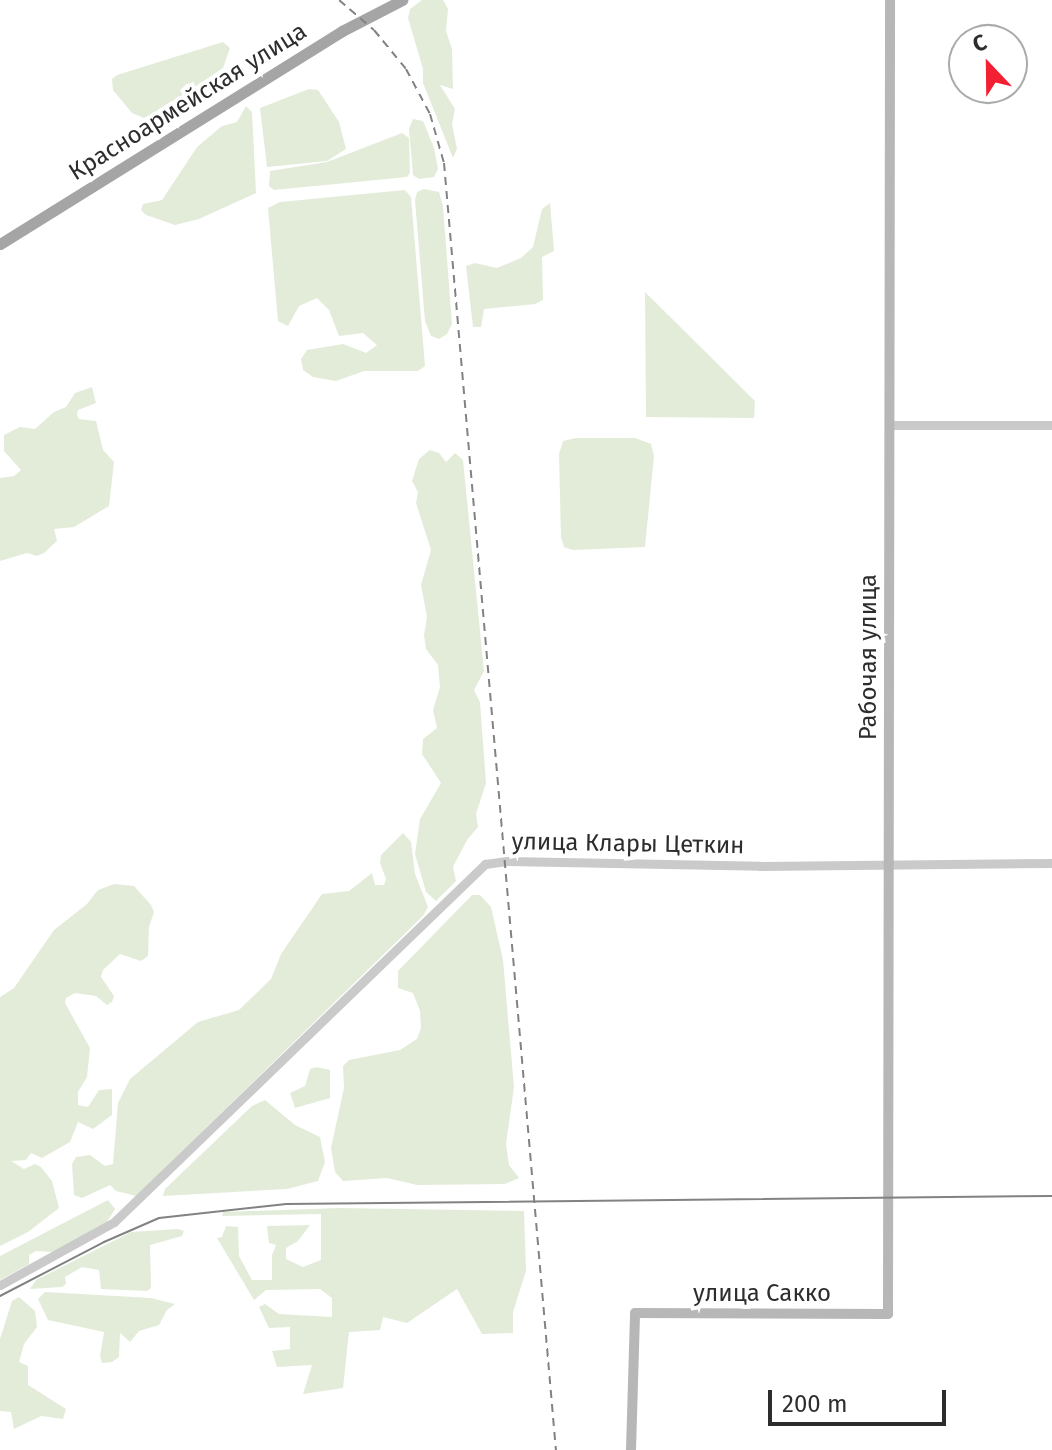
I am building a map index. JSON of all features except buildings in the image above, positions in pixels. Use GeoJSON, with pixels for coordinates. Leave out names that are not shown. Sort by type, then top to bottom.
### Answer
{"type":"FeatureCollection","features":[{"type":"Feature","properties":{"kind":"main road","name":"Красноармейская улица"},"geometry":{"type":"LineString","coordinates":[[0,237],[361,12],[387,0]]}},
{"type":"Feature","properties":{"kind":"main road","name":"Красноармейская улица"},"geometry":{"type":"LineString","coordinates":[[0,244],[342,31],[402,0]]}},
{"type":"Feature","properties":{"kind":"main road","name":"Рабочая улица"},"geometry":{"type":"LineString","coordinates":[[888,1314],[890,0]]}},
{"type":"Feature","properties":{"kind":"main road","name":"улица Сакко"},"geometry":{"type":"LineString","coordinates":[[631,1450],[635,1313],[888,1314]]}},
{"type":"Feature","properties":{"kind":"street"},"geometry":{"type":"LineString","coordinates":[[889,425],[1052,425]]}},
{"type":"Feature","properties":{"kind":"street","name":"улица Клары Цеткин"},"geometry":{"type":"LineString","coordinates":[[0,1285],[106,1228],[485,864],[507,861],[889,865],[1052,863]]}},
{"type":"Feature","properties":{"kind":"green space"},"geometry":{"type":"Polygon","coordinates":[[[422,0],[443,0],[448,9],[446,31],[452,49],[453,89],[440,85],[455,109],[452,124],[457,149],[453,158],[423,83],[423,69],[408,18],[410,9],[422,0]]]}},
{"type":"Feature","properties":{"kind":"green space"},"geometry":{"type":"Polygon","coordinates":[[[223,42],[230,48],[223,68],[153,115],[144,118],[132,113],[113,90],[112,79],[117,75],[223,42]]]}},
{"type":"Feature","properties":{"kind":"green space"},"geometry":{"type":"Polygon","coordinates":[[[309,89],[318,90],[339,122],[346,149],[327,161],[267,167],[260,108],[309,89]]]}},
{"type":"Feature","properties":{"kind":"green space"},"geometry":{"type":"Polygon","coordinates":[[[246,106],[252,112],[256,193],[199,219],[175,225],[146,215],[141,210],[143,204],[162,200],[197,147],[222,126],[237,122],[246,106]]]}},
{"type":"Feature","properties":{"kind":"green space"},"geometry":{"type":"Polygon","coordinates":[[[413,119],[423,121],[434,148],[438,169],[434,177],[419,179],[413,175],[409,129],[413,119]]]}},
{"type":"Feature","properties":{"kind":"green space"},"geometry":{"type":"Polygon","coordinates":[[[402,133],[409,138],[410,173],[407,177],[274,190],[269,186],[270,171],[327,162],[402,133]]]}},
{"type":"Feature","properties":{"kind":"green space"},"geometry":{"type":"Polygon","coordinates":[[[424,189],[439,192],[443,206],[452,324],[447,334],[439,339],[431,336],[425,321],[415,200],[417,192],[424,189]]]}},
{"type":"Feature","properties":{"kind":"green space"},"geometry":{"type":"Polygon","coordinates":[[[405,190],[411,197],[425,366],[418,371],[364,371],[336,381],[313,377],[303,370],[301,359],[307,350],[343,344],[366,353],[377,345],[363,333],[339,336],[329,310],[317,298],[299,306],[288,326],[278,321],[268,208],[280,202],[405,190]]]}},
{"type":"Feature","properties":{"kind":"green space"},"geometry":{"type":"Polygon","coordinates":[[[550,203],[554,251],[542,257],[543,300],[535,304],[484,309],[481,327],[473,327],[466,266],[475,263],[497,268],[521,258],[533,247],[542,209],[550,203]]]}},
{"type":"Feature","properties":{"kind":"green space"},"geometry":{"type":"Polygon","coordinates":[[[645,292],[755,401],[754,418],[646,417],[645,292]]]}},
{"type":"Feature","properties":{"kind":"green space"},"geometry":{"type":"Polygon","coordinates":[[[92,387],[96,403],[78,410],[77,415],[79,419],[96,421],[103,450],[114,462],[109,506],[74,527],[54,529],[57,541],[44,553],[37,556],[27,553],[0,561],[0,478],[14,476],[21,470],[4,451],[4,435],[20,427],[35,429],[54,412],[66,407],[75,393],[92,387]]]}},
{"type":"Feature","properties":{"kind":"green space"},"geometry":{"type":"Polygon","coordinates":[[[576,438],[635,438],[651,444],[654,456],[645,547],[573,550],[564,547],[561,537],[559,454],[563,441],[576,438]]]}},
{"type":"Feature","properties":{"kind":"green space"},"geometry":{"type":"Polygon","coordinates":[[[430,450],[439,453],[446,462],[455,453],[463,460],[484,671],[474,690],[480,702],[486,783],[476,814],[478,827],[467,840],[453,867],[456,881],[436,901],[426,892],[415,854],[420,819],[441,783],[422,754],[423,739],[437,728],[433,710],[440,687],[438,665],[426,649],[424,635],[427,617],[421,585],[431,550],[416,503],[418,492],[412,481],[419,459],[430,450]]]}},
{"type":"Feature","properties":{"kind":"green space"},"geometry":{"type":"Polygon","coordinates":[[[403,833],[411,842],[415,874],[428,907],[423,916],[136,1196],[116,1191],[110,1185],[82,1198],[74,1195],[72,1164],[76,1157],[90,1155],[105,1166],[113,1164],[118,1103],[130,1079],[198,1022],[239,1010],[271,979],[281,954],[322,894],[349,891],[372,873],[375,885],[384,885],[386,879],[380,863],[381,855],[403,833]]]}},
{"type":"Feature","properties":{"kind":"green space"},"geometry":{"type":"Polygon","coordinates":[[[114,884],[134,886],[151,905],[154,912],[149,927],[148,956],[141,961],[120,954],[103,970],[101,977],[114,996],[107,1005],[96,996],[75,993],[66,998],[65,1003],[90,1048],[87,1077],[78,1092],[78,1105],[88,1107],[99,1090],[112,1089],[112,1115],[93,1129],[78,1122],[70,1142],[42,1158],[31,1153],[26,1160],[11,1161],[24,1169],[35,1164],[41,1167],[52,1181],[59,1208],[28,1232],[0,1246],[0,997],[14,988],[54,930],[87,904],[98,890],[114,884]]]}},
{"type":"Feature","properties":{"kind":"green space"},"geometry":{"type":"Polygon","coordinates":[[[472,895],[480,895],[491,907],[503,960],[514,1087],[506,1144],[509,1165],[519,1178],[505,1184],[417,1185],[387,1178],[343,1181],[335,1172],[331,1148],[344,1088],[343,1066],[349,1060],[400,1050],[417,1039],[421,1028],[420,1011],[413,993],[398,988],[398,971],[472,895]]]}},
{"type":"Feature","properties":{"kind":"green space"},"geometry":{"type":"Polygon","coordinates":[[[310,1069],[330,1070],[330,1098],[295,1108],[290,1093],[305,1086],[310,1069]]]}},
{"type":"Feature","properties":{"kind":"green space"},"geometry":{"type":"Polygon","coordinates":[[[265,1100],[295,1125],[320,1137],[325,1162],[318,1181],[287,1189],[163,1196],[165,1189],[252,1106],[265,1100]]]}},
{"type":"Feature","properties":{"kind":"green space"},"geometry":{"type":"Polygon","coordinates":[[[108,1200],[115,1209],[107,1222],[54,1252],[36,1251],[29,1255],[29,1264],[0,1280],[0,1256],[108,1200]]]}},
{"type":"Feature","properties":{"kind":"green space"},"geometry":{"type":"Polygon","coordinates":[[[339,1208],[524,1211],[526,1271],[513,1312],[513,1333],[482,1334],[457,1289],[407,1323],[383,1317],[380,1330],[349,1332],[343,1388],[303,1394],[312,1365],[277,1367],[272,1351],[290,1349],[290,1327],[269,1328],[259,1307],[265,1304],[279,1314],[332,1317],[332,1298],[320,1289],[266,1290],[254,1300],[217,1238],[222,1237],[226,1226],[238,1227],[239,1256],[252,1280],[272,1280],[272,1255],[276,1245],[269,1243],[267,1226],[310,1225],[298,1241],[286,1248],[286,1259],[303,1267],[321,1260],[321,1214],[222,1216],[223,1212],[339,1208]]]}},
{"type":"Feature","properties":{"kind":"green space"},"geometry":{"type":"Polygon","coordinates":[[[184,1231],[182,1236],[150,1245],[151,1288],[147,1291],[101,1289],[99,1270],[82,1267],[65,1277],[66,1284],[62,1287],[30,1289],[36,1280],[131,1232],[184,1231]]]}},
{"type":"Feature","properties":{"kind":"green space"},"geometry":{"type":"Polygon","coordinates":[[[45,1292],[151,1298],[175,1304],[167,1310],[159,1325],[139,1331],[130,1342],[120,1333],[119,1357],[102,1363],[100,1356],[104,1332],[48,1320],[38,1299],[45,1292]]]}},
{"type":"Feature","properties":{"kind":"green space"},"geometry":{"type":"Polygon","coordinates":[[[19,1297],[35,1311],[37,1327],[24,1344],[19,1362],[28,1366],[28,1385],[66,1409],[63,1419],[41,1416],[14,1429],[11,1412],[0,1411],[0,1339],[12,1301],[19,1297]]]}},
{"type":"Feature","properties":{"kind":"tram line"},"geometry":{"type":"LineString","coordinates":[[0,1296],[104,1242],[159,1218],[286,1204],[1052,1196]]}},
{"type":"Feature","properties":{"kind":"railway"},"geometry":{"type":"LineString","coordinates":[[339,0],[374,30],[406,69],[430,114],[444,163],[556,1450]]}}]}
